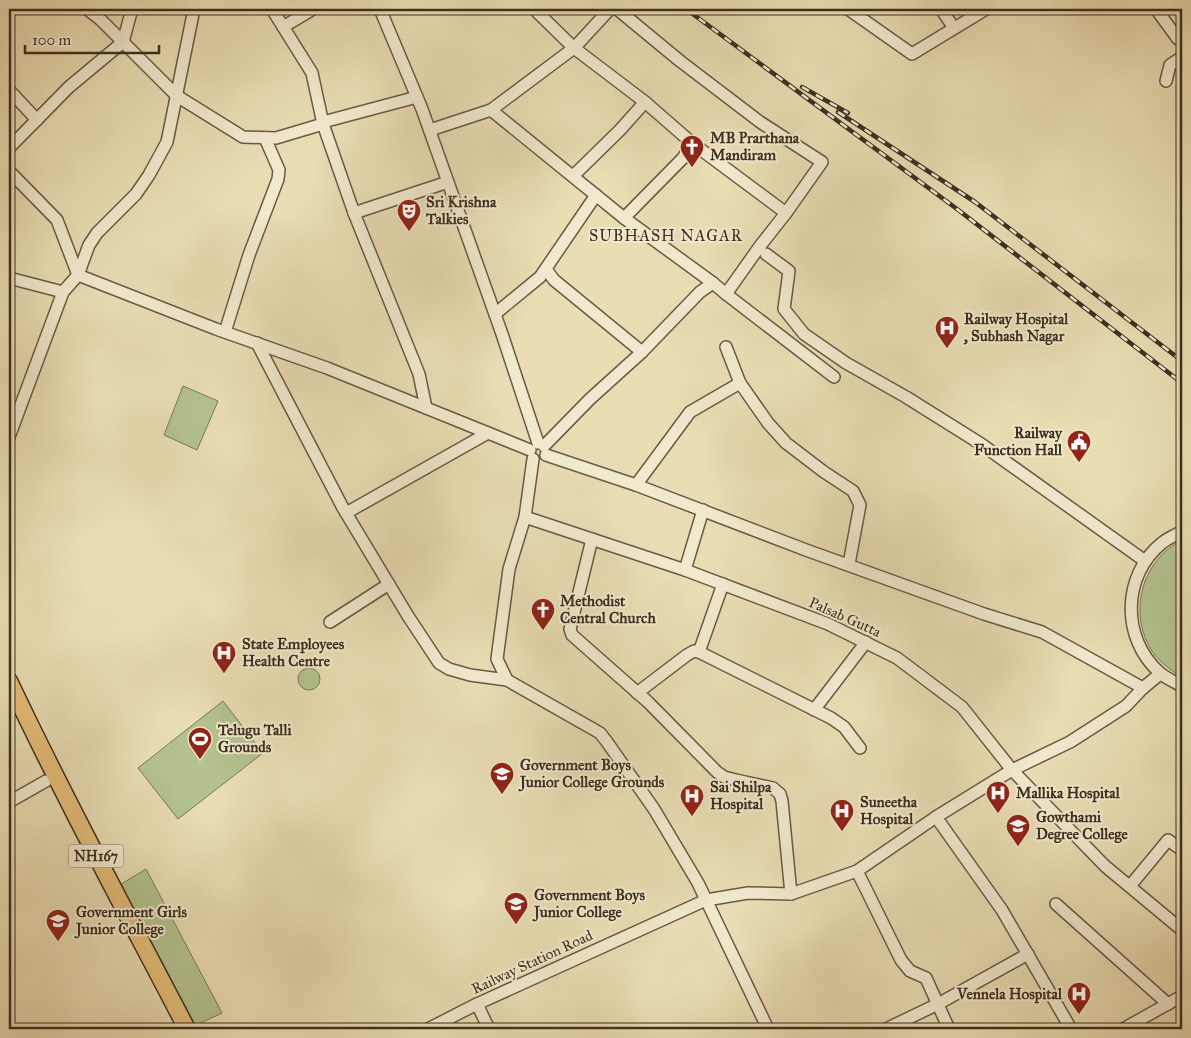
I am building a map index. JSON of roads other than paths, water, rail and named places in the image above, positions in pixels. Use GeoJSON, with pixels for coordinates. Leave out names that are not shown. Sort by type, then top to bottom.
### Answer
{"type":"FeatureCollection","features":[{"type":"Feature","properties":{"kind":"highway","name":"NH167"},"geometry":{"type":"LineString","coordinates":[[9,682],[37,741],[186,1029]]}},
{"type":"Feature","properties":{"kind":"highway","name":"NH167"},"geometry":{"type":"LineString","coordinates":[[9,704],[46,781],[174,1029]]}},
{"type":"Feature","properties":{"kind":"street"},"geometry":{"type":"LineString","coordinates":[[87,9],[177,96],[243,137],[276,138],[417,97]]}},
{"type":"Feature","properties":{"kind":"street"},"geometry":{"type":"LineString","coordinates":[[9,148],[69,87],[123,42],[132,9]]}},
{"type":"Feature","properties":{"kind":"street"},"geometry":{"type":"LineString","coordinates":[[9,437],[12,423],[64,292],[78,275],[89,245],[97,233],[136,194],[167,142],[194,9]]}},
{"type":"Feature","properties":{"kind":"street"},"geometry":{"type":"LineString","coordinates":[[272,9],[312,73],[323,123],[354,213],[419,374],[426,408]]}},
{"type":"Feature","properties":{"kind":"street"},"geometry":{"type":"LineString","coordinates":[[283,27],[313,9]]}},
{"type":"Feature","properties":{"kind":"street"},"geometry":{"type":"LineString","coordinates":[[380,9],[430,130],[495,314],[538,451],[526,517],[509,569],[498,659],[506,680]]}},
{"type":"Feature","properties":{"kind":"street"},"geometry":{"type":"LineString","coordinates":[[534,9],[574,48],[645,102],[692,143],[786,213]]}},
{"type":"Feature","properties":{"kind":"street"},"geometry":{"type":"LineString","coordinates":[[430,130],[491,110],[574,48],[610,9]]}},
{"type":"Feature","properties":{"kind":"street"},"geometry":{"type":"LineString","coordinates":[[617,9],[680,61],[760,122],[822,162],[726,294]]}},
{"type":"Feature","properties":{"kind":"street"},"geometry":{"type":"LineString","coordinates":[[848,9],[912,54],[986,9]]}},
{"type":"Feature","properties":{"kind":"street"},"geometry":{"type":"LineString","coordinates":[[940,9],[954,28]]}},
{"type":"Feature","properties":{"kind":"street"},"geometry":{"type":"LineString","coordinates":[[1156,9],[1178,39],[1182,36]]}},
{"type":"Feature","properties":{"kind":"street"},"geometry":{"type":"LineString","coordinates":[[1166,80],[1170,65],[1182,58]]}},
{"type":"Feature","properties":{"kind":"street"},"geometry":{"type":"LineString","coordinates":[[9,90],[37,120]]}},
{"type":"Feature","properties":{"kind":"street"},"geometry":{"type":"LineString","coordinates":[[573,176],[630,120],[645,102]]}},
{"type":"Feature","properties":{"kind":"street"},"geometry":{"type":"LineString","coordinates":[[491,110],[624,218],[713,283],[834,377]]}},
{"type":"Feature","properties":{"kind":"street"},"geometry":{"type":"LineString","coordinates":[[225,332],[249,255],[278,179],[279,170],[265,138]]}},
{"type":"Feature","properties":{"kind":"street"},"geometry":{"type":"LineString","coordinates":[[624,218],[683,158],[692,143]]}},
{"type":"Feature","properties":{"kind":"street"},"geometry":{"type":"LineString","coordinates":[[9,171],[57,220],[78,275],[488,433],[636,485],[984,614],[1042,632],[1142,688]]}},
{"type":"Feature","properties":{"kind":"street"},"geometry":{"type":"LineString","coordinates":[[354,213],[448,182]]}},
{"type":"Feature","properties":{"kind":"street"},"geometry":{"type":"LineString","coordinates":[[495,314],[540,277],[596,195]]}},
{"type":"Feature","properties":{"kind":"street"},"geometry":{"type":"LineString","coordinates":[[766,254],[789,271],[784,309],[804,334],[846,362],[981,444],[1082,518],[1145,561]]}},
{"type":"Feature","properties":{"kind":"street"},"geometry":{"type":"LineString","coordinates":[[546,269],[554,280],[642,352]]}},
{"type":"Feature","properties":{"kind":"street"},"geometry":{"type":"LineString","coordinates":[[9,278],[64,292]]}},
{"type":"Feature","properties":{"kind":"street"},"geometry":{"type":"LineString","coordinates":[[538,451],[590,399],[642,352],[700,292],[713,283]]}},
{"type":"Feature","properties":{"kind":"street"},"geometry":{"type":"LineString","coordinates":[[258,343],[346,514],[439,664],[470,675],[506,680],[600,733],[654,809],[698,883],[768,1029]]}},
{"type":"Feature","properties":{"kind":"street"},"geometry":{"type":"LineString","coordinates":[[726,347],[740,383],[768,423],[786,443],[853,491],[860,505],[849,564]]}},
{"type":"Feature","properties":{"kind":"street"},"geometry":{"type":"LineString","coordinates":[[636,485],[690,412],[740,383]]}},
{"type":"Feature","properties":{"kind":"street"},"geometry":{"type":"LineString","coordinates":[[346,514],[488,433]]}},
{"type":"Feature","properties":{"kind":"street"},"geometry":{"type":"LineString","coordinates":[[685,570],[703,510]]}},
{"type":"Feature","properties":{"kind":"street","name":"Palsab Gutta"},"geometry":{"type":"LineString","coordinates":[[526,517],[723,584],[828,624],[897,658],[962,707],[1012,770],[1105,866],[1182,930]]}},
{"type":"Feature","properties":{"kind":"street"},"geometry":{"type":"LineString","coordinates":[[1182,531],[1162,542],[1145,561],[1134,586],[1131,599],[1131,620],[1136,640],[1146,658],[1160,674],[1182,686]]}},
{"type":"Feature","properties":{"kind":"street"},"geometry":{"type":"LineString","coordinates":[[592,539],[570,629],[572,635],[637,693],[717,772],[724,777],[773,788],[780,794],[791,894],[857,871],[936,817],[1012,770],[1078,737],[1126,706],[1142,688],[1160,674]]}},
{"type":"Feature","properties":{"kind":"street"},"geometry":{"type":"LineString","coordinates":[[330,622],[389,584]]}},
{"type":"Feature","properties":{"kind":"street"},"geometry":{"type":"LineString","coordinates":[[699,652],[723,584]]}},
{"type":"Feature","properties":{"kind":"street"},"geometry":{"type":"LineString","coordinates":[[814,710],[866,642]]}},
{"type":"Feature","properties":{"kind":"street"},"geometry":{"type":"LineString","coordinates":[[637,693],[687,655],[694,651],[699,652],[844,727],[860,748]]}},
{"type":"Feature","properties":{"kind":"street"},"geometry":{"type":"LineString","coordinates":[[9,802],[46,781]]}},
{"type":"Feature","properties":{"kind":"street"},"geometry":{"type":"LineString","coordinates":[[936,817],[1002,910],[1071,1029]]}},
{"type":"Feature","properties":{"kind":"street"},"geometry":{"type":"LineString","coordinates":[[1130,886],[1168,840],[1182,850]]}},
{"type":"Feature","properties":{"kind":"street"},"geometry":{"type":"LineString","coordinates":[[857,871],[901,960],[910,972],[926,978],[949,1029]]}},
{"type":"Feature","properties":{"kind":"street","name":"Railway Station Road"},"geometry":{"type":"LineString","coordinates":[[428,1029],[476,1004],[706,900],[748,893],[791,894]]}},
{"type":"Feature","properties":{"kind":"street"},"geometry":{"type":"LineString","coordinates":[[1056,904],[1168,1004]]}},
{"type":"Feature","properties":{"kind":"street"},"geometry":{"type":"LineString","coordinates":[[886,1029],[938,1004],[1028,954]]}},
{"type":"Feature","properties":{"kind":"street"},"geometry":{"type":"LineString","coordinates":[[1123,1029],[1182,996]]}},
{"type":"Feature","properties":{"kind":"street"},"geometry":{"type":"LineString","coordinates":[[476,1004],[489,1029]]}},
{"type":"Feature","properties":{"kind":"railway"},"geometry":{"type":"LineString","coordinates":[[686,9],[957,209],[1182,383]]}},
{"type":"Feature","properties":{"kind":"railway"},"geometry":{"type":"LineString","coordinates":[[802,87],[848,113]]}},
{"type":"Feature","properties":{"kind":"railway"},"geometry":{"type":"LineString","coordinates":[[838,112],[975,202],[1182,361]]}},
{"type":"Feature","properties":{"kind":"place","name":"MB Prarthana Mandiram"},"geometry":{"type":"Point","coordinates":[692,168]}},
{"type":"Feature","properties":{"kind":"place","name":"Sri Krishna Talkies"},"geometry":{"type":"Point","coordinates":[409,232]}},
{"type":"Feature","properties":{"kind":"place","name":"Railway Hospital , Subhash Nagar"},"geometry":{"type":"Point","coordinates":[947,349]}},
{"type":"Feature","properties":{"kind":"place","name":"Railway Function Hall"},"geometry":{"type":"Point","coordinates":[1079,463]}},
{"type":"Feature","properties":{"kind":"place","name":"Methodist Central Church"},"geometry":{"type":"Point","coordinates":[543,631]}},
{"type":"Feature","properties":{"kind":"place","name":"State Employees Health Centre"},"geometry":{"type":"Point","coordinates":[224,674]}},
{"type":"Feature","properties":{"kind":"place","name":"Telugu Talli Grounds"},"geometry":{"type":"Point","coordinates":[200,760]}},
{"type":"Feature","properties":{"kind":"place","name":"Government Boys Junior College Grounds"},"geometry":{"type":"Point","coordinates":[502,795]}},
{"type":"Feature","properties":{"kind":"place","name":"Mallika Hospital"},"geometry":{"type":"Point","coordinates":[998,814]}},
{"type":"Feature","properties":{"kind":"place","name":"Sai Shilpa Hospital"},"geometry":{"type":"Point","coordinates":[692,817]}},
{"type":"Feature","properties":{"kind":"place","name":"Suneetha Hospital"},"geometry":{"type":"Point","coordinates":[842,832]}},
{"type":"Feature","properties":{"kind":"place","name":"Gowthami Degree College"},"geometry":{"type":"Point","coordinates":[1018,847]}},
{"type":"Feature","properties":{"kind":"place","name":"Government Boys Junior College"},"geometry":{"type":"Point","coordinates":[516,925]}},
{"type":"Feature","properties":{"kind":"place","name":"Government Girls Junior College"},"geometry":{"type":"Point","coordinates":[58,942]}},
{"type":"Feature","properties":{"kind":"place","name":"Vennela Hospital"},"geometry":{"type":"Point","coordinates":[1079,1015]}},
{"type":"Feature","properties":{"kind":"district","name":"SUBHASH NAGAR"},"geometry":{"type":"Point","coordinates":[666,235]}}]}
